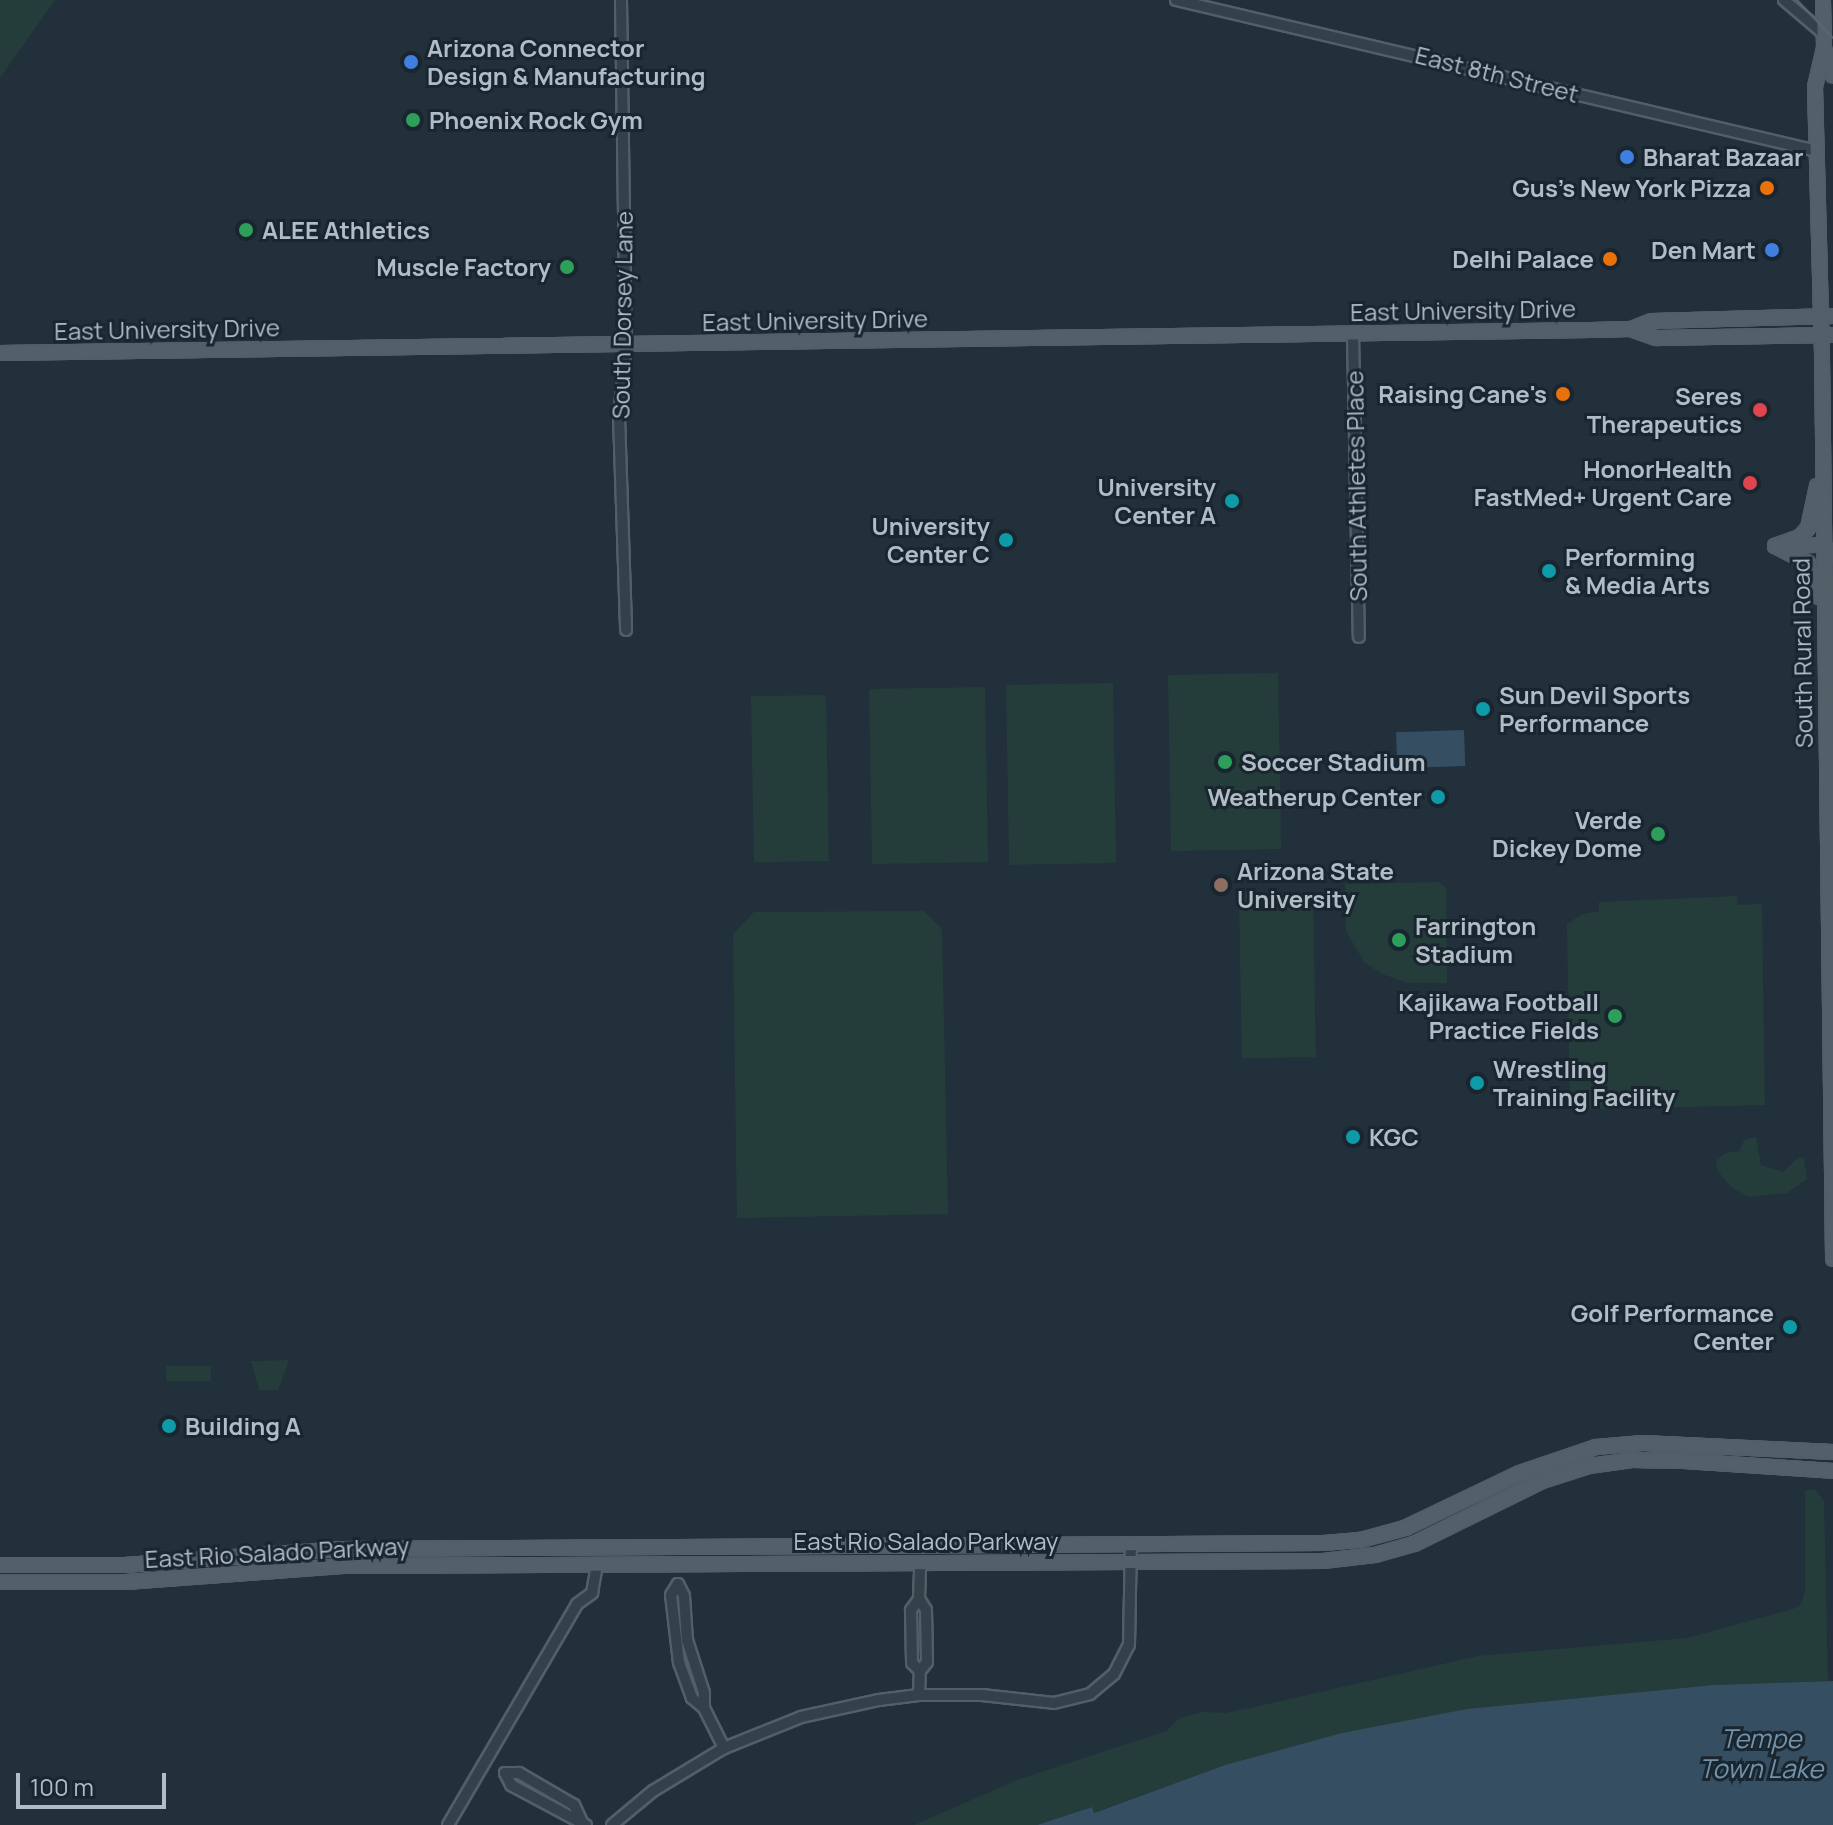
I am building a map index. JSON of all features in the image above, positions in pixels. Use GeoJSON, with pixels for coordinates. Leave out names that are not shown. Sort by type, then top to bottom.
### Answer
{"type":"FeatureCollection","features":[{"type":"Feature","properties":{"kind":"main road","name":"South Rural Road"},"geometry":{"type":"LineString","coordinates":[[1823,0],[1824,48],[1833,76]]}},
{"type":"Feature","properties":{"kind":"main road","name":"South Rural Road"},"geometry":{"type":"LineString","coordinates":[[1824,48],[1815,87],[1828,335],[1822,461],[1823,615],[1829,739],[1833,1259]]}},
{"type":"Feature","properties":{"kind":"main road","name":"East University Drive"},"geometry":{"type":"LineString","coordinates":[[0,353],[1631,329],[1652,321],[1827,316]]}},
{"type":"Feature","properties":{"kind":"main road","name":"East University Drive"},"geometry":{"type":"LineString","coordinates":[[1631,329],[1656,338],[1828,335]]}},
{"type":"Feature","properties":{"kind":"main road"},"geometry":{"type":"LineString","coordinates":[[1775,546],[1800,537],[1808,528],[1822,461]]}},
{"type":"Feature","properties":{"kind":"main road"},"geometry":{"type":"LineString","coordinates":[[1775,546],[1823,545],[1833,556]]}},
{"type":"Feature","properties":{"kind":"main road"},"geometry":{"type":"LineString","coordinates":[[1775,546],[1808,563],[1823,615]]}},
{"type":"Feature","properties":{"kind":"main road","name":"East Rio Salado Parkway"},"geometry":{"type":"LineString","coordinates":[[0,1565],[125,1565],[295,1550],[1361,1540],[1405,1528],[1556,1459],[1614,1444],[1833,1452]]}},
{"type":"Feature","properties":{"kind":"main road","name":"East Rio Salado Parkway"},"geometry":{"type":"LineString","coordinates":[[0,1582],[126,1582],[297,1568],[1323,1561],[1391,1552],[1429,1539],[1542,1481],[1589,1466],[1632,1460],[1684,1461],[1833,1471]]}},
{"type":"Feature","properties":{"kind":"street","name":"South Dorsey Lane"},"geometry":{"type":"LineString","coordinates":[[621,0],[626,345],[619,416],[626,630]]}},
{"type":"Feature","properties":{"kind":"street","name":"East 8th Street"},"geometry":{"type":"LineString","coordinates":[[1176,0],[1817,151]]}},
{"type":"Feature","properties":{"kind":"street"},"geometry":{"type":"LineString","coordinates":[[1784,0],[1823,33]]}},
{"type":"Feature","properties":{"kind":"street","name":"South Athletes Place"},"geometry":{"type":"LineString","coordinates":[[1353,334],[1359,637]]}},
{"type":"Feature","properties":{"kind":"street"},"geometry":{"type":"LineString","coordinates":[[612,1825],[684,1770],[724,1748],[801,1717],[879,1700],[919,1695],[982,1695],[1054,1703],[1094,1691],[1120,1666],[1129,1645],[1131,1544]]}},
{"type":"Feature","properties":{"kind":"street"},"geometry":{"type":"LineString","coordinates":[[679,1545],[678,1584],[684,1596],[687,1640],[704,1693],[704,1708],[724,1748]]}},
{"type":"Feature","properties":{"kind":"street"},"geometry":{"type":"LineString","coordinates":[[919,1695],[920,1671],[927,1662],[926,1610],[919,1599],[920,1563]]}},
{"type":"Feature","properties":{"kind":"street"},"geometry":{"type":"LineString","coordinates":[[448,1825],[577,1604],[592,1593],[597,1565]]}},
{"type":"Feature","properties":{"kind":"street"},"geometry":{"type":"LineString","coordinates":[[486,1762],[505,1773],[511,1785],[569,1819],[584,1823]]}},
{"type":"Feature","properties":{"kind":"green space"},"geometry":{"type":"Polygon","coordinates":[[[0,0],[55,0],[0,78],[0,0]]]}},
{"type":"Feature","properties":{"kind":"green space","name":"Soccer Stadium"},"geometry":{"type":"Polygon","coordinates":[[[1278,673],[1281,849],[1171,851],[1168,675],[1278,673]]]}},
{"type":"Feature","properties":{"kind":"green space"},"geometry":{"type":"Polygon","coordinates":[[[1113,683],[1116,863],[1009,865],[1006,685],[1113,683]]]}},
{"type":"Feature","properties":{"kind":"green space"},"geometry":{"type":"Polygon","coordinates":[[[985,687],[988,862],[872,864],[869,689],[985,687]]]}},
{"type":"Feature","properties":{"kind":"green space"},"geometry":{"type":"Polygon","coordinates":[[[826,695],[829,861],[754,862],[751,696],[826,695]]]}},
{"type":"Feature","properties":{"kind":"green space","name":"Farrington Stadium"},"geometry":{"type":"Polygon","coordinates":[[[1439,882],[1446,888],[1447,983],[1408,983],[1382,974],[1364,962],[1346,931],[1345,884],[1439,882]]]}},
{"type":"Feature","properties":{"kind":"green space"},"geometry":{"type":"Polygon","coordinates":[[[1313,892],[1316,1057],[1242,1058],[1239,893],[1313,892]]]}},
{"type":"Feature","properties":{"kind":"green space"},"geometry":{"type":"Polygon","coordinates":[[[1737,896],[1738,905],[1762,904],[1765,1105],[1570,1110],[1567,924],[1582,914],[1599,911],[1599,902],[1737,896]]]}},
{"type":"Feature","properties":{"kind":"green space"},"geometry":{"type":"Polygon","coordinates":[[[924,911],[942,929],[948,1214],[737,1218],[733,934],[754,912],[924,911]]]}},
{"type":"Feature","properties":{"kind":"green space"},"geometry":{"type":"Polygon","coordinates":[[[1756,1137],[1761,1165],[1783,1172],[1799,1157],[1804,1158],[1807,1179],[1787,1193],[1749,1197],[1730,1186],[1718,1171],[1716,1161],[1726,1153],[1740,1151],[1744,1140],[1756,1137]]]}},
{"type":"Feature","properties":{"kind":"green space"},"geometry":{"type":"Polygon","coordinates":[[[289,1360],[278,1390],[259,1390],[251,1361],[289,1360]]]}},
{"type":"Feature","properties":{"kind":"green space"},"geometry":{"type":"Polygon","coordinates":[[[166,1366],[211,1366],[211,1381],[166,1381],[166,1366]]]}},
{"type":"Feature","properties":{"kind":"green space"},"geometry":{"type":"Polygon","coordinates":[[[1815,1489],[1824,1501],[1828,1681],[1713,1685],[1467,1709],[1225,1765],[1093,1813],[1092,1807],[1037,1825],[914,1825],[1020,1779],[1166,1731],[1180,1718],[1202,1712],[1225,1713],[1250,1708],[1478,1656],[1687,1638],[1793,1609],[1801,1604],[1805,1591],[1805,1491],[1815,1489]]]}},
{"type":"Feature","properties":{"kind":"water"},"geometry":{"type":"Polygon","coordinates":[[[1464,730],[1465,766],[1397,768],[1396,732],[1464,730]]]}},
{"type":"Feature","properties":{"kind":"water","name":"Tempe Town Lake"},"geometry":{"type":"Polygon","coordinates":[[[1833,1681],[1833,1825],[1037,1825],[1092,1807],[1094,1813],[1225,1765],[1342,1733],[1467,1709],[1713,1685],[1833,1681]]]}},
{"type":"Feature","properties":{"kind":"tram line"},"geometry":{"type":"LineString","coordinates":[[1797,0],[1833,38]]}},
{"type":"Feature","properties":{"kind":"place","name":"Arizona Connector Design & Manufacturing"},"geometry":{"type":"Point","coordinates":[411,62]}},
{"type":"Feature","properties":{"kind":"place","name":"Phoenix Rock Gym"},"geometry":{"type":"Point","coordinates":[413,120]}},
{"type":"Feature","properties":{"kind":"place","name":"Bharat Bazaar"},"geometry":{"type":"Point","coordinates":[1627,157]}},
{"type":"Feature","properties":{"kind":"place","name":"Gus's New York Pizza"},"geometry":{"type":"Point","coordinates":[1767,188]}},
{"type":"Feature","properties":{"kind":"place","name":"ALEE Athletics"},"geometry":{"type":"Point","coordinates":[246,230]}},
{"type":"Feature","properties":{"kind":"place","name":"Den Mart"},"geometry":{"type":"Point","coordinates":[1772,250]}},
{"type":"Feature","properties":{"kind":"place","name":"Delhi Palace"},"geometry":{"type":"Point","coordinates":[1610,259]}},
{"type":"Feature","properties":{"kind":"place","name":"Muscle Factory"},"geometry":{"type":"Point","coordinates":[567,267]}},
{"type":"Feature","properties":{"kind":"place","name":"Raising Cane's"},"geometry":{"type":"Point","coordinates":[1563,394]}},
{"type":"Feature","properties":{"kind":"place","name":"Seres Therapeutics"},"geometry":{"type":"Point","coordinates":[1760,410]}},
{"type":"Feature","properties":{"kind":"place","name":"HonorHealth FastMed+ Urgent Care"},"geometry":{"type":"Point","coordinates":[1750,483]}},
{"type":"Feature","properties":{"kind":"place","name":"University Center A"},"geometry":{"type":"Point","coordinates":[1232,501]}},
{"type":"Feature","properties":{"kind":"place","name":"University Center C"},"geometry":{"type":"Point","coordinates":[1006,540]}},
{"type":"Feature","properties":{"kind":"place","name":"Performing & Media Arts"},"geometry":{"type":"Point","coordinates":[1549,571]}},
{"type":"Feature","properties":{"kind":"place","name":"Sun Devil Sports Performance"},"geometry":{"type":"Point","coordinates":[1483,709]}},
{"type":"Feature","properties":{"kind":"place","name":"Soccer Stadium"},"geometry":{"type":"Point","coordinates":[1225,762]}},
{"type":"Feature","properties":{"kind":"place","name":"Weatherup Center"},"geometry":{"type":"Point","coordinates":[1438,797]}},
{"type":"Feature","properties":{"kind":"place","name":"Verde Dickey Dome"},"geometry":{"type":"Point","coordinates":[1658,834]}},
{"type":"Feature","properties":{"kind":"place","name":"Arizona State University"},"geometry":{"type":"Point","coordinates":[1221,885]}},
{"type":"Feature","properties":{"kind":"place","name":"Farrington Stadium"},"geometry":{"type":"Point","coordinates":[1399,940]}},
{"type":"Feature","properties":{"kind":"place","name":"Kajikawa Football Practice Fields"},"geometry":{"type":"Point","coordinates":[1615,1016]}},
{"type":"Feature","properties":{"kind":"place","name":"Wrestling Training Facility"},"geometry":{"type":"Point","coordinates":[1477,1083]}},
{"type":"Feature","properties":{"kind":"place","name":"KGC"},"geometry":{"type":"Point","coordinates":[1353,1137]}},
{"type":"Feature","properties":{"kind":"place","name":"Golf Performance Center"},"geometry":{"type":"Point","coordinates":[1790,1327]}},
{"type":"Feature","properties":{"kind":"place","name":"Building A"},"geometry":{"type":"Point","coordinates":[169,1426]}}]}
